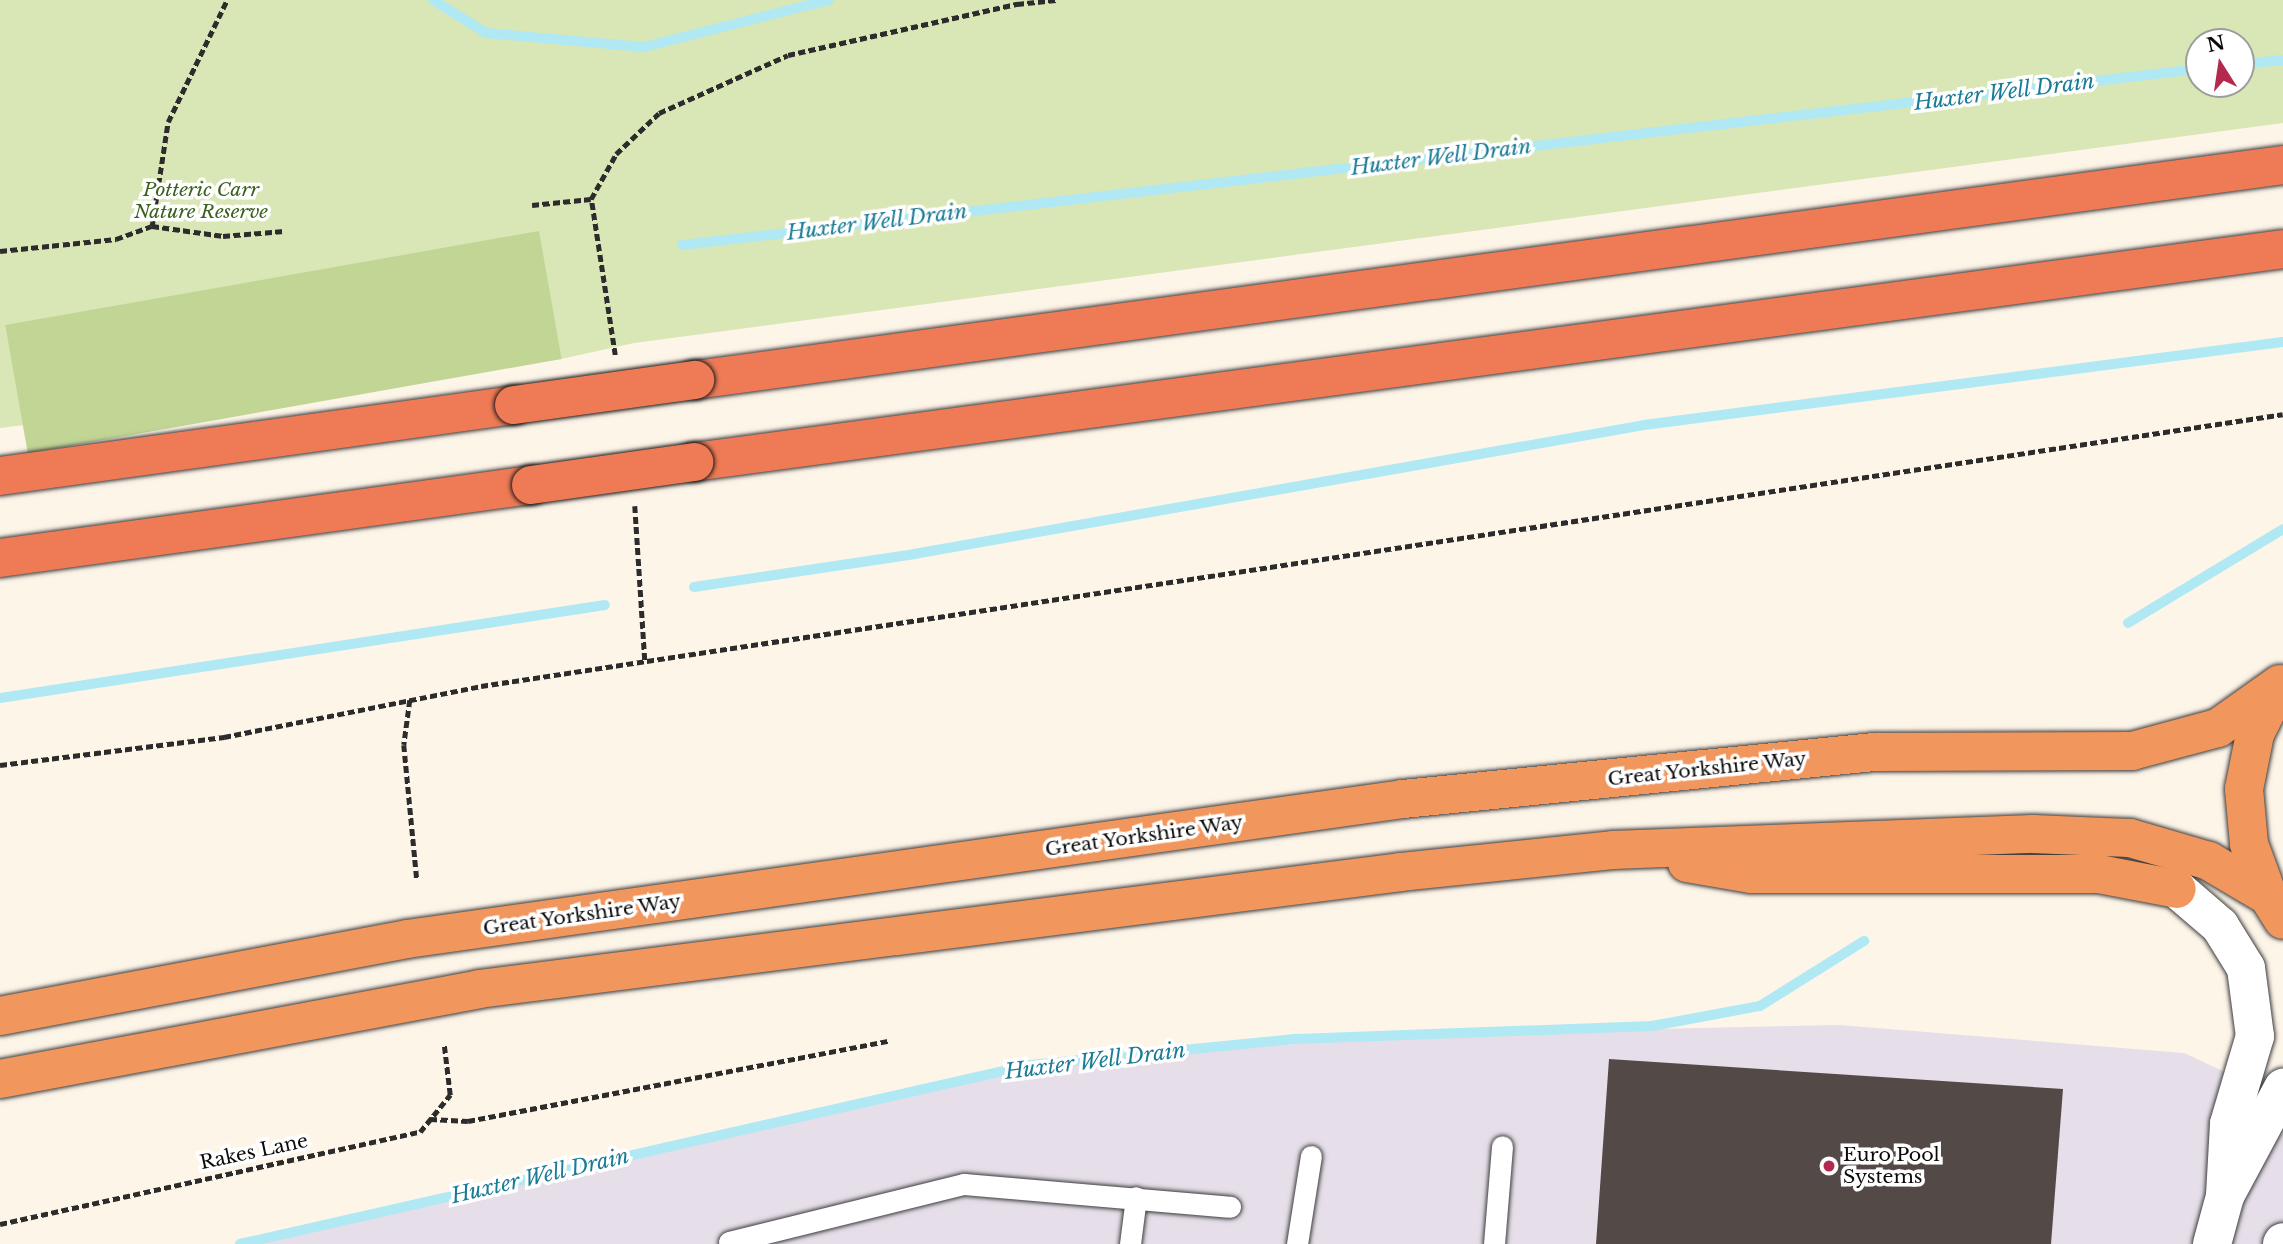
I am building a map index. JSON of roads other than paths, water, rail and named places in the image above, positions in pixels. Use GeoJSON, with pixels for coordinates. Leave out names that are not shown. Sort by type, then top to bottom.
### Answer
{"type":"FeatureCollection","features":[{"type":"Feature","properties":{"kind":"highway"},"geometry":{"type":"LineString","coordinates":[[0,476],[2283,165]]}},
{"type":"Feature","properties":{"kind":"highway"},"geometry":{"type":"LineString","coordinates":[[0,558],[2283,249]]}},
{"type":"Feature","properties":{"kind":"highway"},"geometry":{"type":"LineString","coordinates":[[2275,908],[2249,844],[2245,789],[2255,734],[2281,682]]}},
{"type":"Feature","properties":{"kind":"highway","name":"Great Yorkshire Way"},"geometry":{"type":"LineString","coordinates":[[0,1016],[407,939],[1403,799],[1876,752],[2132,751],[2218,728],[2281,682]]}},
{"type":"Feature","properties":{"kind":"highway"},"geometry":{"type":"LineString","coordinates":[[0,1079],[479,989],[1401,872],[1613,850],[2033,834],[2130,838],[2209,861],[2275,908]]}},
{"type":"Feature","properties":{"kind":"highway"},"geometry":{"type":"LineString","coordinates":[[1613,850],[1751,874],[2099,874],[2177,888]]}},
{"type":"Feature","properties":{"kind":"street"},"geometry":{"type":"LineString","coordinates":[[2177,888],[2220,926],[2246,968],[2255,1036],[2229,1124],[2225,1196],[2212,1244]]}},
{"type":"Feature","properties":{"kind":"street"},"geometry":{"type":"LineString","coordinates":[[2225,1196],[2283,1088]]}},
{"type":"Feature","properties":{"kind":"lane"},"geometry":{"type":"LineString","coordinates":[[1494,1244],[1502,1146]]}},
{"type":"Feature","properties":{"kind":"lane"},"geometry":{"type":"LineString","coordinates":[[1297,1244],[1311,1156]]}},
{"type":"Feature","properties":{"kind":"lane"},"geometry":{"type":"LineString","coordinates":[[723,1243],[964,1184],[1230,1207]]}},
{"type":"Feature","properties":{"kind":"lane"},"geometry":{"type":"LineString","coordinates":[[1130,1244],[1136,1197]]}},
{"type":"Feature","properties":{"kind":"lane"},"geometry":{"type":"LineString","coordinates":[[723,1243],[754,1244]]}},
{"type":"Feature","properties":{"kind":"waterway"},"geometry":{"type":"LineString","coordinates":[[433,0],[486,33],[644,47],[829,0]]}},
{"type":"Feature","properties":{"kind":"waterway","name":"Huxter Well Drain"},"geometry":{"type":"LineString","coordinates":[[2255,63],[2283,60]]}},
{"type":"Feature","properties":{"kind":"waterway","name":"Huxter Well Drain"},"geometry":{"type":"LineString","coordinates":[[682,245],[2185,71]]}},
{"type":"Feature","properties":{"kind":"waterway"},"geometry":{"type":"LineString","coordinates":[[694,587],[914,554],[1644,425],[2283,342]]}},
{"type":"Feature","properties":{"kind":"waterway","name":"Huxter Well Drain"},"geometry":{"type":"LineString","coordinates":[[2128,623],[2283,529]]}},
{"type":"Feature","properties":{"kind":"waterway"},"geometry":{"type":"LineString","coordinates":[[0,698],[605,605]]}},
{"type":"Feature","properties":{"kind":"waterway","name":"Huxter Well Drain"},"geometry":{"type":"LineString","coordinates":[[240,1244],[1030,1065],[1297,1039],[1652,1026],[1760,1006],[1864,941]]}},
{"type":"Feature","properties":{"kind":"place","name":"Euro Pool Systems"},"geometry":{"type":"Point","coordinates":[1829,1166]}},
{"type":"Feature","properties":{"kind":"park label","name":"Potteric Carr Nature Reserve"},"geometry":{"type":"Point","coordinates":[201,201]}}]}
